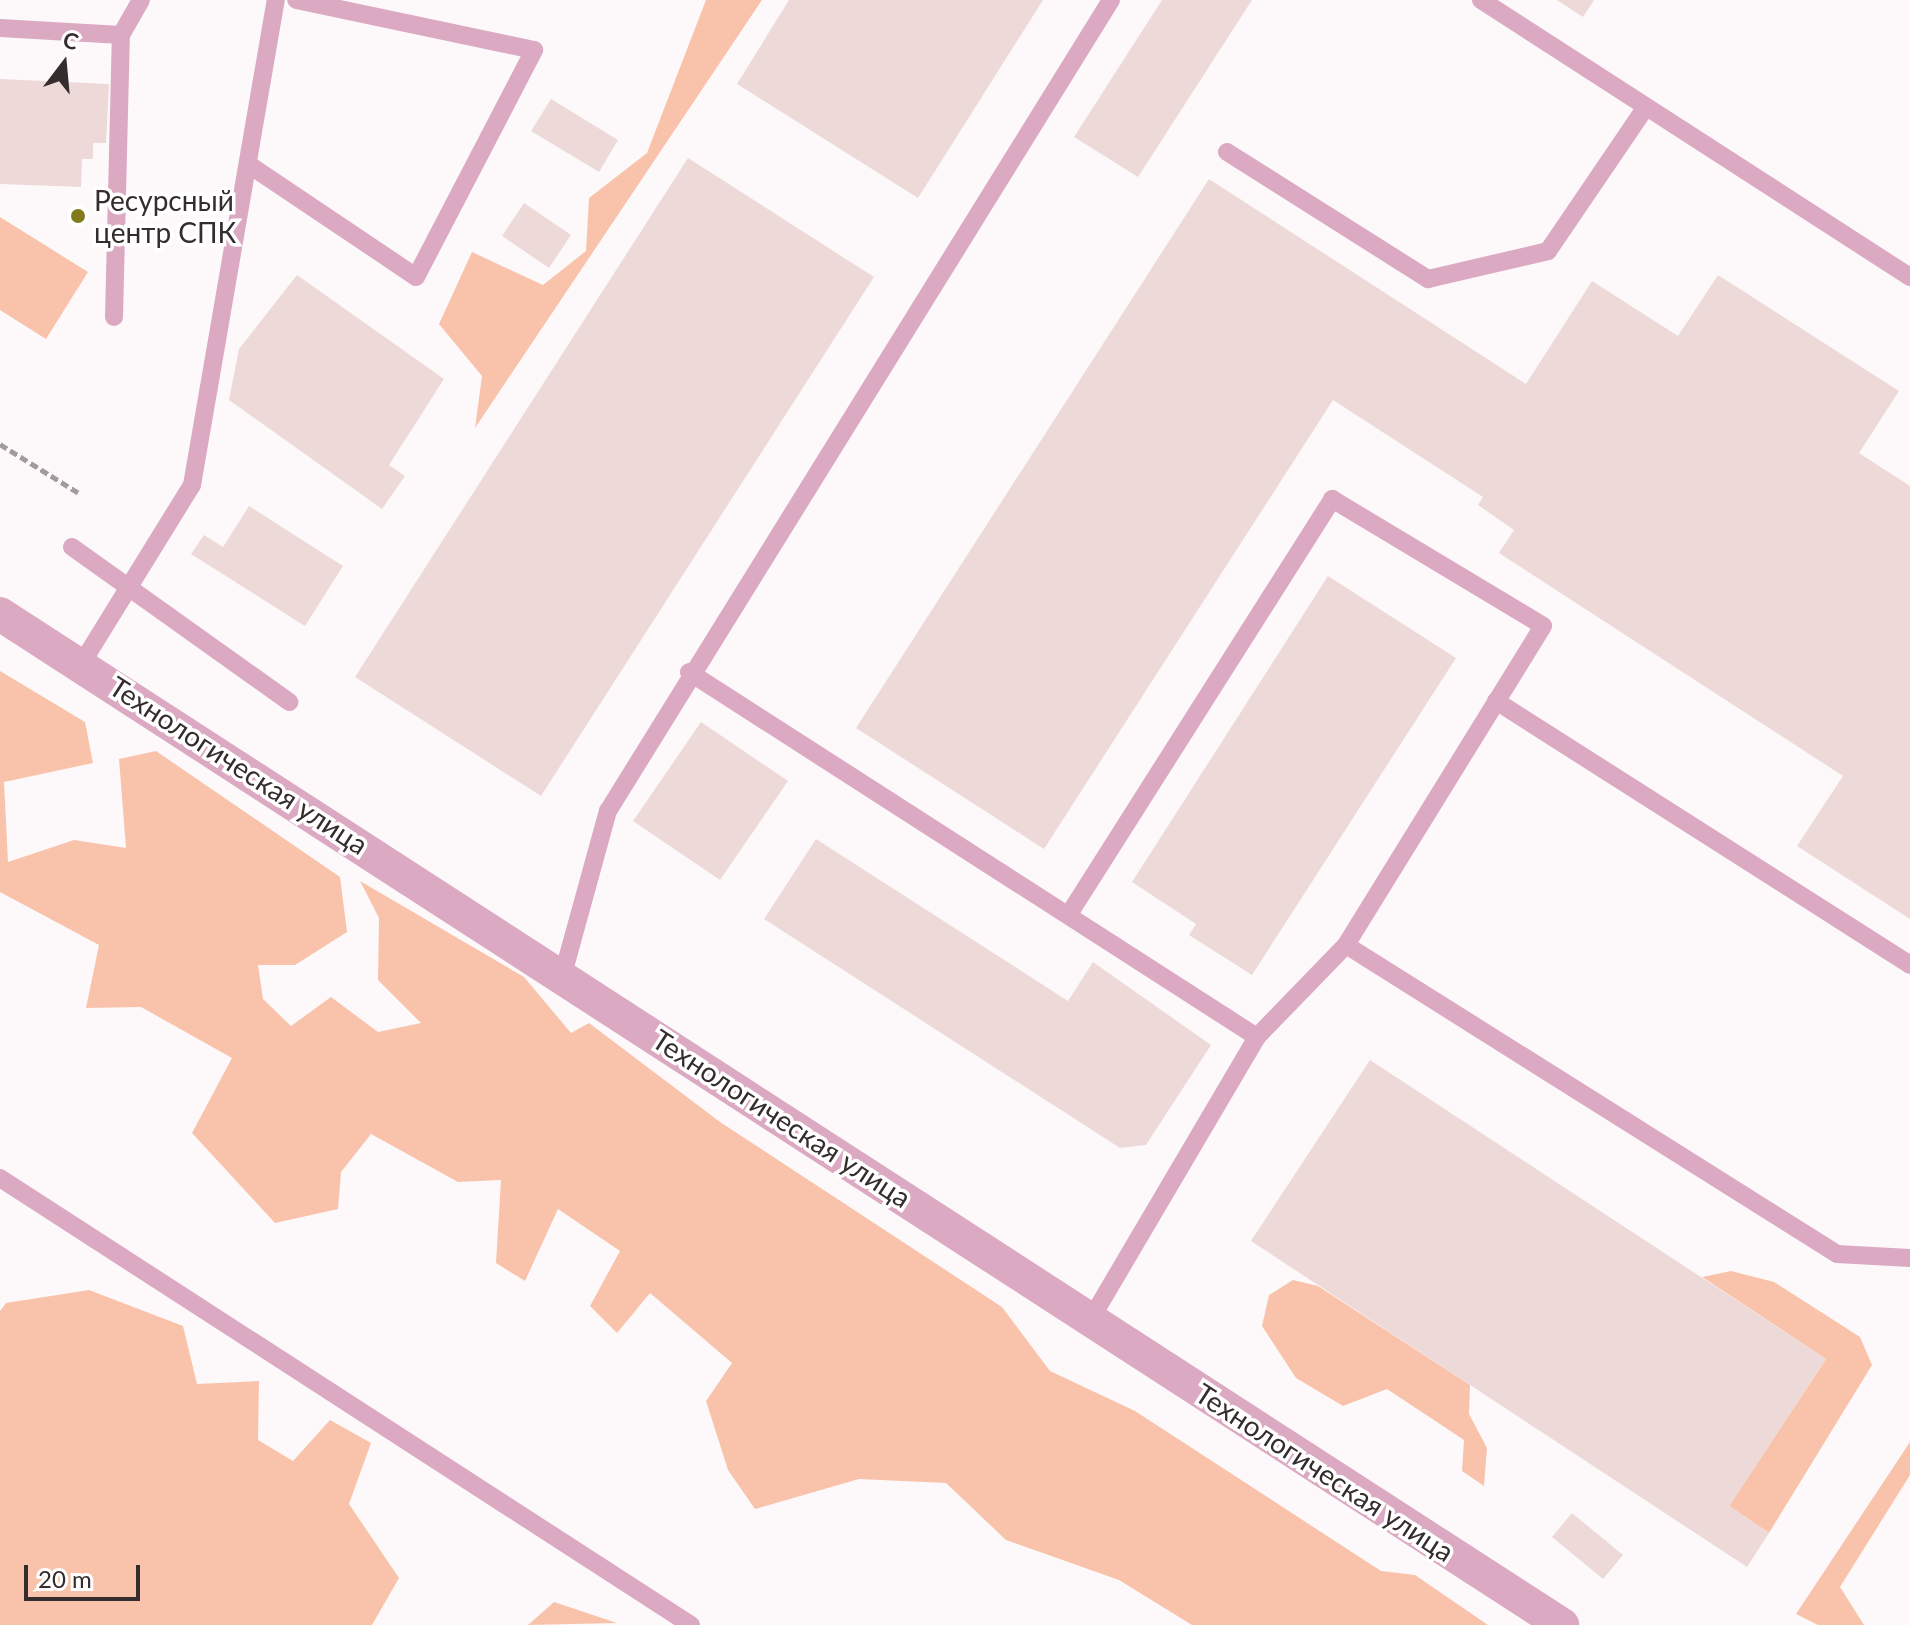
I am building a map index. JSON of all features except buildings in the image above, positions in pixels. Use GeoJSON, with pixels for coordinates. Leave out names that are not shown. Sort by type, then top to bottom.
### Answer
{"type":"FeatureCollection","features":[{"type":"Feature","properties":{"kind":"street","name":"Технологическая улица"},"geometry":{"type":"LineString","coordinates":[[0,614],[82,663],[563,974],[1562,1625]]}},
{"type":"Feature","properties":{"kind":"lane"},"geometry":{"type":"LineString","coordinates":[[114,317],[121,35],[141,0]]}},
{"type":"Feature","properties":{"kind":"lane"},"geometry":{"type":"LineString","coordinates":[[82,663],[192,485],[276,0]]}},
{"type":"Feature","properties":{"kind":"lane"},"geometry":{"type":"LineString","coordinates":[[248,164],[416,277],[534,50],[296,0]]}},
{"type":"Feature","properties":{"kind":"lane"},"geometry":{"type":"LineString","coordinates":[[563,974],[608,811],[689,672],[1111,0]]}},
{"type":"Feature","properties":{"kind":"lane"},"geometry":{"type":"LineString","coordinates":[[1481,0],[1910,277]]}},
{"type":"Feature","properties":{"kind":"lane"},"geometry":{"type":"LineString","coordinates":[[0,28],[121,35]]}},
{"type":"Feature","properties":{"kind":"lane"},"geometry":{"type":"LineString","coordinates":[[1227,152],[1428,279],[1548,251],[1646,107]]}},
{"type":"Feature","properties":{"kind":"lane"},"geometry":{"type":"LineString","coordinates":[[1071,911],[1332,499],[1543,626],[1346,945],[1257,1037],[1091,1319]]}},
{"type":"Feature","properties":{"kind":"lane"},"geometry":{"type":"LineString","coordinates":[[72,547],[289,702]]}},
{"type":"Feature","properties":{"kind":"lane"},"geometry":{"type":"LineString","coordinates":[[689,672],[1071,911],[1257,1037]]}},
{"type":"Feature","properties":{"kind":"lane"},"geometry":{"type":"LineString","coordinates":[[1496,701],[1910,965]]}},
{"type":"Feature","properties":{"kind":"lane"},"geometry":{"type":"LineString","coordinates":[[1346,945],[1837,1254],[1910,1258]]}},
{"type":"Feature","properties":{"kind":"lane"},"geometry":{"type":"LineString","coordinates":[[0,1178],[691,1625]]}},
{"type":"Feature","properties":{"kind":"path"},"geometry":{"type":"LineString","coordinates":[[0,444],[79,493]]}},
{"type":"Feature","properties":{"kind":"shaded area"},"geometry":{"type":"Polygon","coordinates":[[[706,0],[762,0],[475,428],[482,376],[439,324],[472,252],[543,285],[586,251],[589,198],[647,153],[706,0]]]}},
{"type":"Feature","properties":{"kind":"shaded area"},"geometry":{"type":"Polygon","coordinates":[[[0,217],[88,272],[46,339],[0,310],[0,217]]]}},
{"type":"Feature","properties":{"kind":"shaded area"},"geometry":{"type":"Polygon","coordinates":[[[0,671],[85,722],[93,763],[4,782],[8,862],[74,840],[126,848],[119,759],[156,751],[340,877],[347,932],[295,965],[258,965],[263,999],[291,1026],[331,997],[378,1032],[421,1023],[378,980],[379,918],[360,881],[524,977],[571,1033],[589,1023],[720,1122],[1002,1307],[1050,1371],[1135,1411],[1381,1571],[1415,1575],[1488,1625],[1192,1625],[1119,1580],[1006,1540],[946,1483],[859,1479],[755,1509],[728,1470],[706,1401],[732,1363],[650,1293],[617,1333],[590,1306],[620,1251],[558,1209],[525,1281],[496,1263],[501,1180],[458,1182],[371,1134],[341,1172],[338,1209],[275,1223],[192,1133],[232,1058],[141,1007],[86,1008],[99,945],[0,892],[0,671]]]}},
{"type":"Feature","properties":{"kind":"shaded area"},"geometry":{"type":"Polygon","coordinates":[[[1731,1271],[1774,1282],[1860,1337],[1872,1365],[1769,1533],[1729,1506],[1826,1359],[1702,1277],[1731,1271]]]}},
{"type":"Feature","properties":{"kind":"shaded area"},"geometry":{"type":"Polygon","coordinates":[[[1293,1280],[1318,1286],[1470,1385],[1469,1414],[1487,1448],[1484,1486],[1462,1471],[1464,1440],[1387,1389],[1343,1406],[1296,1378],[1262,1326],[1269,1295],[1293,1280]]]}},
{"type":"Feature","properties":{"kind":"shaded area"},"geometry":{"type":"Polygon","coordinates":[[[89,1290],[183,1326],[197,1384],[259,1381],[258,1440],[293,1461],[330,1420],[371,1443],[349,1504],[399,1578],[372,1625],[0,1625],[0,1311],[6,1303],[89,1290]]]}},
{"type":"Feature","properties":{"kind":"shaded area"},"geometry":{"type":"Polygon","coordinates":[[[1910,1442],[1910,1475],[1840,1587],[1864,1625],[1818,1625],[1796,1614],[1910,1442]]]}},
{"type":"Feature","properties":{"kind":"shaded area"},"geometry":{"type":"Polygon","coordinates":[[[554,1602],[617,1623],[528,1625],[554,1602]]]}},
{"type":"Feature","properties":{"kind":"place","name":"Ресурсный центр СПК"},"geometry":{"type":"Point","coordinates":[78,216]}}]}
